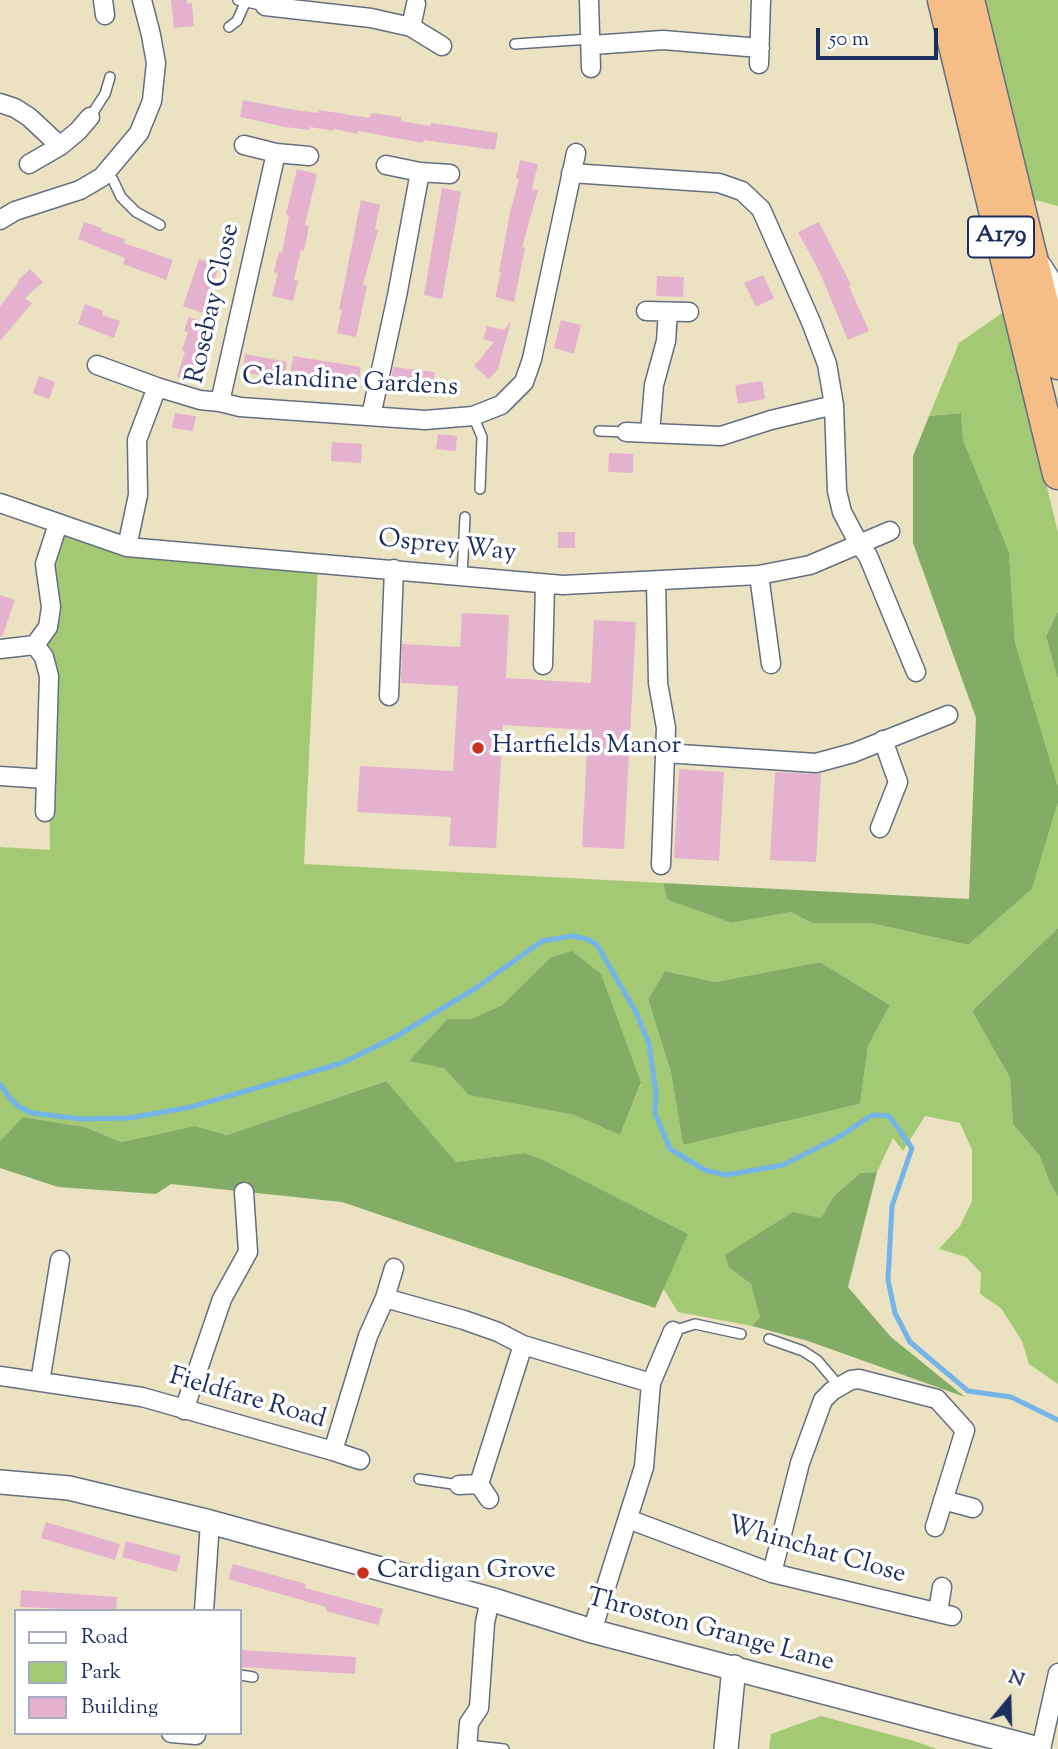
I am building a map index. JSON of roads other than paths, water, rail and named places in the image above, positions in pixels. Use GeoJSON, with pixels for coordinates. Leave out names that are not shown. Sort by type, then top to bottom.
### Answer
{"type":"FeatureCollection","features":[{"type":"Feature","properties":{"kind":"highway","name":"A179"},"geometry":{"type":"LineString","coordinates":[[943,0],[1058,474]]}},
{"type":"Feature","properties":{"kind":"highway","name":"A179"},"geometry":{"type":"LineString","coordinates":[[970,0],[1058,365]]}},
{"type":"Feature","properties":{"kind":"street"},"geometry":{"type":"LineString","coordinates":[[0,220],[15,211],[80,190],[106,173],[139,133],[152,101],[156,63],[152,35],[142,0]]}},
{"type":"Feature","properties":{"kind":"street"},"geometry":{"type":"LineString","coordinates":[[589,0],[591,68]]}},
{"type":"Feature","properties":{"kind":"street"},"geometry":{"type":"LineString","coordinates":[[592,42],[663,40],[759,56],[761,0]]}},
{"type":"Feature","properties":{"kind":"street"},"geometry":{"type":"LineString","coordinates":[[265,6],[286,4],[411,27],[442,46]]}},
{"type":"Feature","properties":{"kind":"street"},"geometry":{"type":"LineString","coordinates":[[411,27],[416,4]]}},
{"type":"Feature","properties":{"kind":"street"},"geometry":{"type":"LineString","coordinates":[[0,103],[29,117],[60,146]]}},
{"type":"Feature","properties":{"kind":"street"},"geometry":{"type":"LineString","coordinates":[[29,164],[60,146],[90,117]]}},
{"type":"Feature","properties":{"kind":"street"},"geometry":{"type":"LineString","coordinates":[[244,145],[276,153],[309,156]]}},
{"type":"Feature","properties":{"kind":"street","name":"Rosebay Close"},"geometry":{"type":"LineString","coordinates":[[157,387],[220,402],[276,153]]}},
{"type":"Feature","properties":{"kind":"street","name":"Celandine Gardens"},"geometry":{"type":"LineString","coordinates":[[220,402],[240,407],[425,420],[473,416],[501,405],[524,382],[532,359],[576,153]]}},
{"type":"Feature","properties":{"kind":"street"},"geometry":{"type":"LineString","coordinates":[[386,165],[420,172],[450,174]]}},
{"type":"Feature","properties":{"kind":"street"},"geometry":{"type":"LineString","coordinates":[[371,416],[420,172]]}},
{"type":"Feature","properties":{"kind":"street"},"geometry":{"type":"LineString","coordinates":[[571,173],[719,183],[742,191],[761,209],[827,364],[834,405],[837,491],[842,512],[868,556],[916,673]]}},
{"type":"Feature","properties":{"kind":"street"},"geometry":{"type":"LineString","coordinates":[[1030,247],[1057,289]]}},
{"type":"Feature","properties":{"kind":"street"},"geometry":{"type":"LineString","coordinates":[[646,311],[688,312]]}},
{"type":"Feature","properties":{"kind":"street"},"geometry":{"type":"LineString","coordinates":[[650,433],[652,396],[666,341],[668,312]]}},
{"type":"Feature","properties":{"kind":"street"},"geometry":{"type":"LineString","coordinates":[[97,365],[157,387],[137,440],[138,495],[127,547]]}},
{"type":"Feature","properties":{"kind":"street"},"geometry":{"type":"LineString","coordinates":[[626,432],[721,436],[834,405]]}},
{"type":"Feature","properties":{"kind":"street","name":"Osprey Way"},"geometry":{"type":"LineString","coordinates":[[0,503],[127,547],[394,569],[545,585],[759,575],[810,565],[890,531]]}},
{"type":"Feature","properties":{"kind":"street"},"geometry":{"type":"LineString","coordinates":[[0,649],[35,645],[48,626],[51,607],[45,564],[58,524]]}},
{"type":"Feature","properties":{"kind":"street"},"geometry":{"type":"LineString","coordinates":[[389,696],[394,569]]}},
{"type":"Feature","properties":{"kind":"street"},"geometry":{"type":"LineString","coordinates":[[759,575],[771,664]]}},
{"type":"Feature","properties":{"kind":"street"},"geometry":{"type":"LineString","coordinates":[[656,581],[658,683],[666,727],[661,865]]}},
{"type":"Feature","properties":{"kind":"street"},"geometry":{"type":"LineString","coordinates":[[542,665],[545,585]]}},
{"type":"Feature","properties":{"kind":"street"},"geometry":{"type":"LineString","coordinates":[[35,645],[44,657],[49,676],[46,812]]}},
{"type":"Feature","properties":{"kind":"street"},"geometry":{"type":"LineString","coordinates":[[665,753],[816,763],[853,753],[948,715]]}},
{"type":"Feature","properties":{"kind":"street"},"geometry":{"type":"LineString","coordinates":[[880,828],[898,782],[883,740]]}},
{"type":"Feature","properties":{"kind":"street"},"geometry":{"type":"LineString","coordinates":[[0,776],[46,779]]}},
{"type":"Feature","properties":{"kind":"street"},"geometry":{"type":"LineString","coordinates":[[184,1410],[222,1299],[248,1252],[244,1192]]}},
{"type":"Feature","properties":{"kind":"street"},"geometry":{"type":"LineString","coordinates":[[40,1382],[60,1260]]}},
{"type":"Feature","properties":{"kind":"street","name":"Fieldfare Road"},"geometry":{"type":"LineString","coordinates":[[0,1376],[142,1397],[333,1451],[368,1336],[385,1298],[394,1268]]}},
{"type":"Feature","properties":{"kind":"street"},"geometry":{"type":"LineString","coordinates":[[385,1298],[498,1332],[523,1345],[651,1383]]}},
{"type":"Feature","properties":{"kind":"street"},"geometry":{"type":"LineString","coordinates":[[592,1631],[644,1467],[651,1383],[673,1331]]}},
{"type":"Feature","properties":{"kind":"street"},"geometry":{"type":"LineString","coordinates":[[458,1485],[484,1492],[523,1345]]}},
{"type":"Feature","properties":{"kind":"street"},"geometry":{"type":"LineString","coordinates":[[772,1573],[800,1463],[824,1400],[839,1386],[859,1379],[937,1399],[965,1430],[935,1527]]}},
{"type":"Feature","properties":{"kind":"street"},"geometry":{"type":"LineString","coordinates":[[333,1451],[360,1460]]}},
{"type":"Feature","properties":{"kind":"street","name":"Throston Grange Lane"},"geometry":{"type":"LineString","coordinates":[[0,1482],[69,1488],[210,1522],[490,1599],[592,1631],[1040,1749]]}},
{"type":"Feature","properties":{"kind":"street"},"geometry":{"type":"LineString","coordinates":[[943,1500],[973,1508]]}},
{"type":"Feature","properties":{"kind":"street","name":"Whinchat Close"},"geometry":{"type":"LineString","coordinates":[[628,1519],[772,1573],[945,1614],[942,1587]]}},
{"type":"Feature","properties":{"kind":"street"},"geometry":{"type":"LineString","coordinates":[[204,1609],[210,1522]]}},
{"type":"Feature","properties":{"kind":"street"},"geometry":{"type":"LineString","coordinates":[[467,1747],[469,1723],[479,1708],[485,1623],[490,1599]]}},
{"type":"Feature","properties":{"kind":"street"},"geometry":{"type":"LineString","coordinates":[[726,1749],[734,1667]]}},
{"type":"Feature","properties":{"kind":"street"},"geometry":{"type":"LineString","coordinates":[[1040,1749],[1058,1673]]}},
{"type":"Feature","properties":{"kind":"lane"},"geometry":{"type":"LineString","coordinates":[[229,27],[237,21],[242,1],[265,6]]}},
{"type":"Feature","properties":{"kind":"lane"},"geometry":{"type":"LineString","coordinates":[[515,44],[592,42]]}},
{"type":"Feature","properties":{"kind":"lane"},"geometry":{"type":"LineString","coordinates":[[90,117],[105,94],[110,77]]}},
{"type":"Feature","properties":{"kind":"lane"},"geometry":{"type":"LineString","coordinates":[[106,173],[121,197],[136,212],[160,225]]}},
{"type":"Feature","properties":{"kind":"lane"},"geometry":{"type":"LineString","coordinates":[[473,416],[482,437],[480,489]]}},
{"type":"Feature","properties":{"kind":"lane"},"geometry":{"type":"LineString","coordinates":[[599,431],[626,432]]}},
{"type":"Feature","properties":{"kind":"lane"},"geometry":{"type":"LineString","coordinates":[[462,576],[465,517]]}},
{"type":"Feature","properties":{"kind":"lane"},"geometry":{"type":"LineString","coordinates":[[673,1331],[695,1324],[741,1334]]}},
{"type":"Feature","properties":{"kind":"lane"},"geometry":{"type":"LineString","coordinates":[[769,1339],[803,1351],[817,1360],[839,1386]]}},
{"type":"Feature","properties":{"kind":"lane"},"geometry":{"type":"LineString","coordinates":[[419,1479],[458,1485]]}},
{"type":"Feature","properties":{"kind":"lane"},"geometry":{"type":"LineString","coordinates":[[242,1675],[253,1677]]}},
{"type":"Feature","properties":{"kind":"lane"},"geometry":{"type":"LineString","coordinates":[[467,1747],[504,1749]]}},
{"type":"Feature","properties":{"kind":"waterway"},"geometry":{"type":"LineString","coordinates":[[0,1084],[19,1107],[32,1113],[81,1119],[129,1118],[191,1107],[342,1063],[397,1036],[476,988],[542,941],[572,936],[587,939],[597,945],[636,1012],[649,1044],[656,1093],[655,1113],[670,1149],[705,1170],[726,1175],[783,1165],[839,1137],[872,1115],[889,1116],[912,1148],[892,1206],[888,1280],[895,1313],[910,1342],[968,1391],[1011,1397],[1058,1420]]}},
{"type":"Feature","properties":{"kind":"place","name":"Hartfields Manor"},"geometry":{"type":"Point","coordinates":[478,748]}},
{"type":"Feature","properties":{"kind":"place","name":"Cardigan Grove"},"geometry":{"type":"Point","coordinates":[363,1573]}}]}
